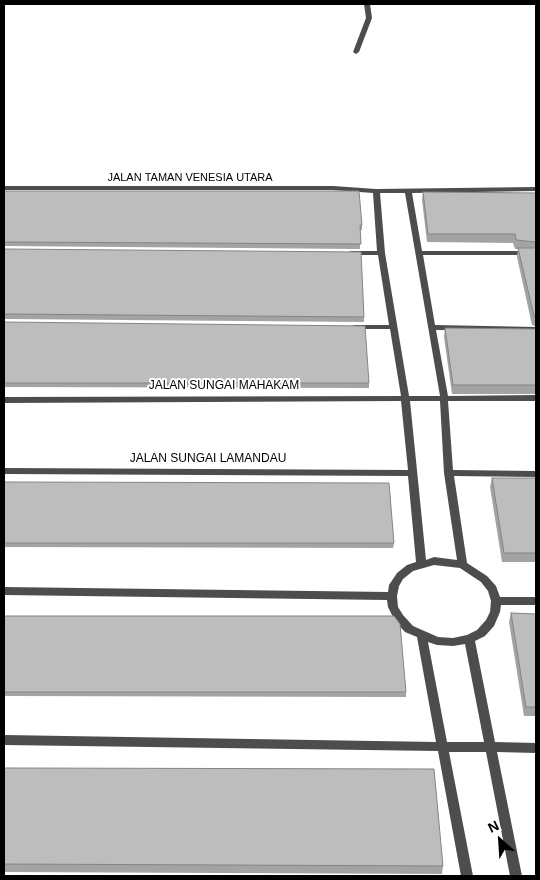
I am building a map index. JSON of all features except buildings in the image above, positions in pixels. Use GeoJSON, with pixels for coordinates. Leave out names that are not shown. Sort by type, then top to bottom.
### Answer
{"type":"FeatureCollection","features":[{"type":"Feature","properties":{"kind":"street"},"geometry":{"type":"LineString","coordinates":[[356,52],[369,18],[367,4]]}},
{"type":"Feature","properties":{"kind":"street","name":"JALAN TAMAN VENESIA UTARA"},"geometry":{"type":"LineString","coordinates":[[4,188],[323,188],[376,191]]}},
{"type":"Feature","properties":{"kind":"street"},"geometry":{"type":"LineString","coordinates":[[421,563],[405,397],[380,253],[376,191],[536,189]]}},
{"type":"Feature","properties":{"kind":"street"},"geometry":{"type":"LineString","coordinates":[[408,190],[444,397],[449,473],[462,565]]}},
{"type":"Feature","properties":{"kind":"street"},"geometry":{"type":"LineString","coordinates":[[341,253],[380,253]]}},
{"type":"Feature","properties":{"kind":"street"},"geometry":{"type":"LineString","coordinates":[[418,253],[536,253]]}},
{"type":"Feature","properties":{"kind":"street"},"geometry":{"type":"LineString","coordinates":[[343,327],[393,327]]}},
{"type":"Feature","properties":{"kind":"street"},"geometry":{"type":"LineString","coordinates":[[431,327],[536,328]]}},
{"type":"Feature","properties":{"kind":"street","name":"JALAN SUNGAI MAHAKAM"},"geometry":{"type":"LineString","coordinates":[[4,400],[536,398]]}},
{"type":"Feature","properties":{"kind":"street","name":"JALAN SUNGAI LAMANDAU"},"geometry":{"type":"LineString","coordinates":[[4,471],[413,473]]}},
{"type":"Feature","properties":{"kind":"street"},"geometry":{"type":"LineString","coordinates":[[449,473],[536,474]]}},
{"type":"Feature","properties":{"kind":"street"},"geometry":{"type":"LineString","coordinates":[[448,561],[462,565],[484,579],[496,600],[495,612],[490,623],[481,633],[469,639],[453,642],[437,641],[422,637],[409,629],[399,618],[393,607],[394,585],[400,576],[421,563],[448,561]]}},
{"type":"Feature","properties":{"kind":"street"},"geometry":{"type":"LineString","coordinates":[[4,591],[392,596]]}},
{"type":"Feature","properties":{"kind":"street"},"geometry":{"type":"LineString","coordinates":[[496,600],[536,601]]}},
{"type":"Feature","properties":{"kind":"street"},"geometry":{"type":"LineString","coordinates":[[422,637],[467,876]]}},
{"type":"Feature","properties":{"kind":"street"},"geometry":{"type":"LineString","coordinates":[[469,639],[516,876]]}},
{"type":"Feature","properties":{"kind":"street"},"geometry":{"type":"LineString","coordinates":[[4,740],[536,748]]}}]}
